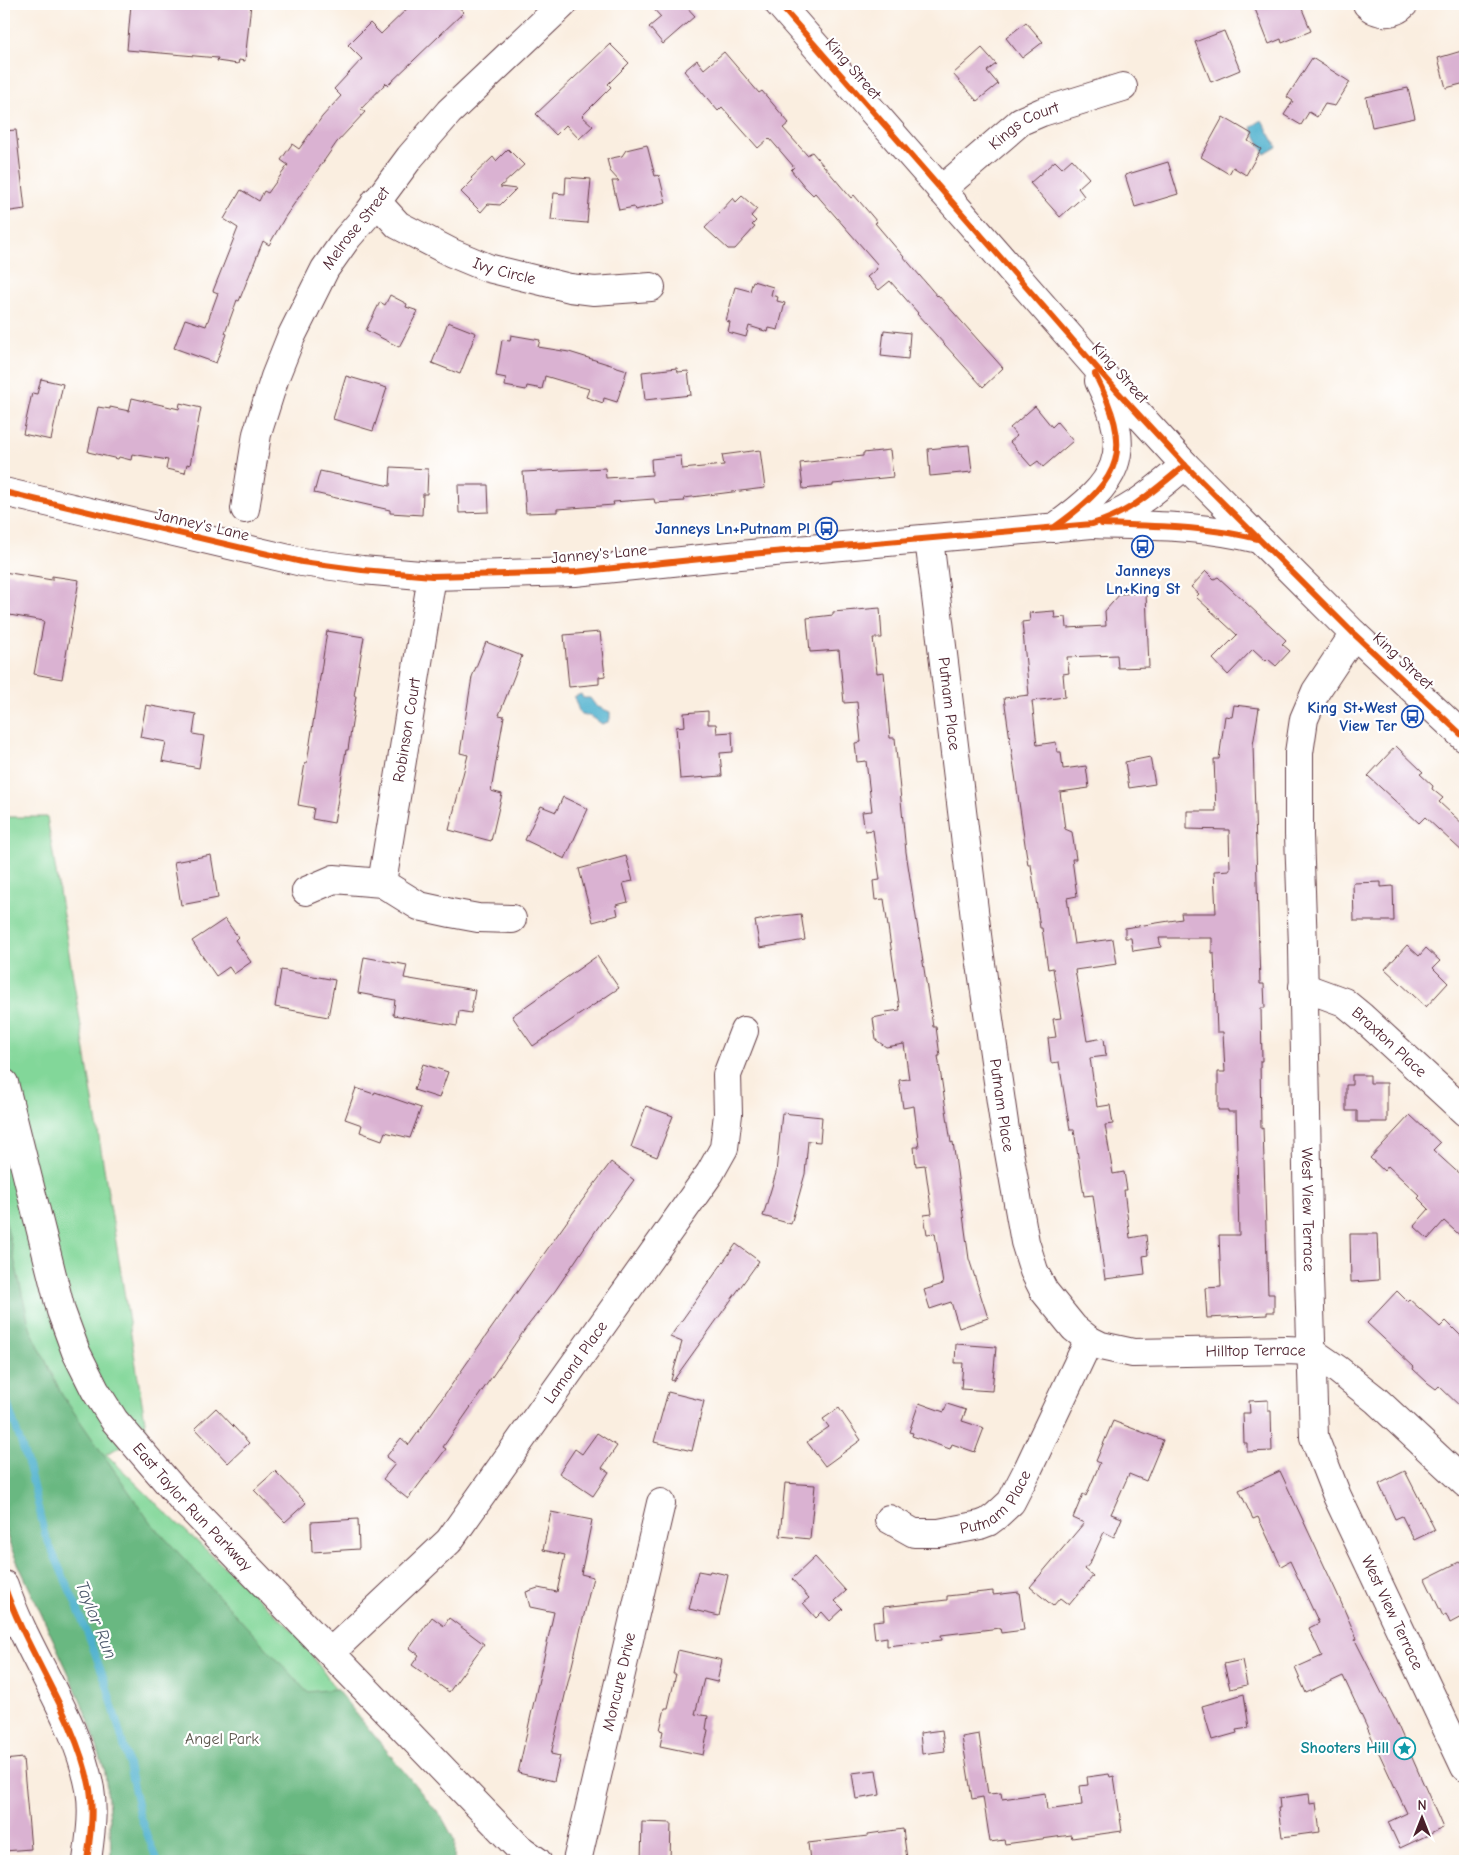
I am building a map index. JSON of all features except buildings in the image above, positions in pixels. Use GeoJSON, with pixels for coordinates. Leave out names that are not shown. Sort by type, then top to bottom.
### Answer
{"type":"FeatureCollection","features":[{"type":"Feature","properties":{"kind":"street","name":"Melrose Street"},"geometry":{"type":"LineString","coordinates":[[246,509],[257,434],[275,377],[291,337],[325,269],[376,201],[449,112],[563,4]]}},
{"type":"Feature","properties":{"kind":"street","name":"King Street"},"geometry":{"type":"LineString","coordinates":[[779,4],[1087,357],[1185,465],[1354,634],[1465,738]]}},
{"type":"Feature","properties":{"kind":"street"},"geometry":{"type":"LineString","coordinates":[[1367,4],[1377,11],[1386,13],[1394,11],[1404,4]]}},
{"type":"Feature","properties":{"kind":"street","name":"Kings Court"},"geometry":{"type":"LineString","coordinates":[[941,190],[1021,121],[1042,112],[1123,87]]}},
{"type":"Feature","properties":{"kind":"street","name":"Ivy Circle"},"geometry":{"type":"LineString","coordinates":[[376,201],[398,225],[488,268],[553,284],[594,291],[650,288]]}},
{"type":"Feature","properties":{"kind":"street"},"geometry":{"type":"LineString","coordinates":[[1054,528],[1083,507],[1098,491],[1110,475],[1117,458],[1118,440],[1115,420],[1107,396],[1087,357]]}},
{"type":"Feature","properties":{"kind":"street","name":"Janney's Lane"},"geometry":{"type":"LineString","coordinates":[[4,492],[302,562],[362,570],[432,576],[575,572],[740,555],[1092,524],[1108,520],[1122,513],[1142,500],[1185,465]]}},
{"type":"Feature","properties":{"kind":"street"},"geometry":{"type":"LineString","coordinates":[[1092,524],[1199,528],[1234,532],[1258,539]]}},
{"type":"Feature","properties":{"kind":"street","name":"Putnam Place"},"geometry":{"type":"LineString","coordinates":[[890,1519],[914,1533],[939,1533],[980,1525],[996,1516],[1011,1502],[1089,1340],[1074,1328],[1044,1292],[1034,1271],[1025,1242],[1005,1130],[978,943],[929,539]]}},
{"type":"Feature","properties":{"kind":"street","name":"Robinson Court"},"geometry":{"type":"LineString","coordinates":[[382,883],[432,576]]}},
{"type":"Feature","properties":{"kind":"street","name":"West View Terrace"},"geometry":{"type":"LineString","coordinates":[[1354,634],[1316,691],[1304,719],[1299,753],[1299,835],[1304,947],[1303,987],[1314,1437],[1337,1496],[1465,1767]]}},
{"type":"Feature","properties":{"kind":"street"},"geometry":{"type":"LineString","coordinates":[[306,891],[334,878],[382,883],[419,906],[450,914],[478,918],[512,919]]}},
{"type":"Feature","properties":{"kind":"street","name":"Braxton Place"},"geometry":{"type":"LineString","coordinates":[[1303,987],[1344,1002],[1465,1112]]}},
{"type":"Feature","properties":{"kind":"street","name":"Lamond Place"},"geometry":{"type":"LineString","coordinates":[[331,1652],[449,1541],[710,1173],[724,1148],[728,1114],[727,1075],[744,1031]]}},
{"type":"Feature","properties":{"kind":"street","name":"East Taylor Run Parkway"},"geometry":{"type":"LineString","coordinates":[[4,1083],[61,1311],[76,1352],[95,1390],[114,1420],[181,1498],[331,1652],[522,1857]]}},
{"type":"Feature","properties":{"kind":"street","name":"Hilltop Terrace"},"geometry":{"type":"LineString","coordinates":[[1089,1340],[1116,1351],[1133,1353],[1285,1350],[1311,1352],[1337,1368],[1376,1400],[1465,1483]]}},
{"type":"Feature","properties":{"kind":"street","name":"Moncure Drive"},"geometry":{"type":"LineString","coordinates":[[577,1861],[661,1503]]}},
{"type":"Feature","properties":{"kind":"street"},"geometry":{"type":"LineString","coordinates":[[6,1602],[53,1690],[81,1757],[90,1798],[92,1821],[87,1861]]}},
{"type":"Feature","properties":{"kind":"green space","name":"Angel Park"},"geometry":{"type":"Polygon","coordinates":[[[4,817],[47,817],[147,1433],[106,1454],[163,1510],[298,1635],[454,1861],[111,1861],[110,1818],[105,1772],[91,1727],[74,1685],[11,1548],[4,1526],[4,817]]]}},
{"type":"Feature","properties":{"kind":"green space","name":"Angel Park"},"geometry":{"type":"Polygon","coordinates":[[[4,1214],[30,1328],[62,1395],[150,1522],[307,1692],[336,1689],[443,1819],[455,1841],[454,1861],[119,1861],[111,1856],[110,1818],[105,1772],[91,1727],[74,1685],[11,1548],[4,1526],[4,1214]]]}},
{"type":"Feature","properties":{"kind":"water"},"geometry":{"type":"Polygon","coordinates":[[[1262,120],[1277,147],[1265,154],[1251,127],[1262,120]]]}},
{"type":"Feature","properties":{"kind":"water"},"geometry":{"type":"Polygon","coordinates":[[[581,694],[583,698],[590,698],[596,706],[610,712],[608,722],[602,724],[592,717],[580,714],[574,697],[581,694]]]}},
{"type":"Feature","properties":{"kind":"waterway","name":"Taylor Run"},"geometry":{"type":"LineString","coordinates":[[4,1392],[29,1468],[45,1535],[77,1607],[106,1683],[126,1754],[140,1816],[157,1861]]}},
{"type":"Feature","properties":{"kind":"cycle path"},"geometry":{"type":"LineString","coordinates":[[779,4],[1118,392],[1185,465],[1354,634],[1465,738]]}},
{"type":"Feature","properties":{"kind":"cycle path"},"geometry":{"type":"LineString","coordinates":[[1056,526],[1079,509],[1096,492],[1108,476],[1115,460],[1117,443],[1114,423],[1107,400],[1095,374]]}},
{"type":"Feature","properties":{"kind":"cycle path"},"geometry":{"type":"LineString","coordinates":[[4,492],[302,562],[362,570],[432,576],[575,572],[740,555],[1092,524],[1118,514],[1142,500],[1185,465]]}},
{"type":"Feature","properties":{"kind":"cycle path"},"geometry":{"type":"LineString","coordinates":[[1102,524],[1200,529],[1258,539]]}},
{"type":"Feature","properties":{"kind":"cycle path"},"geometry":{"type":"LineString","coordinates":[[4,1585],[25,1636],[63,1711],[83,1762],[90,1789],[92,1807],[87,1861]]}},
{"type":"Feature","properties":{"kind":"place","name":"Janneys Ln+Putnam Pl"},"geometry":{"type":"Point","coordinates":[826,529]}},
{"type":"Feature","properties":{"kind":"place","name":"Janneys Ln+King St"},"geometry":{"type":"Point","coordinates":[1143,547]}},
{"type":"Feature","properties":{"kind":"place","name":"King St+West View Ter"},"geometry":{"type":"Point","coordinates":[1413,717]}},
{"type":"Feature","properties":{"kind":"place","name":"Shooters Hill"},"geometry":{"type":"Point","coordinates":[1405,1748]}}]}
